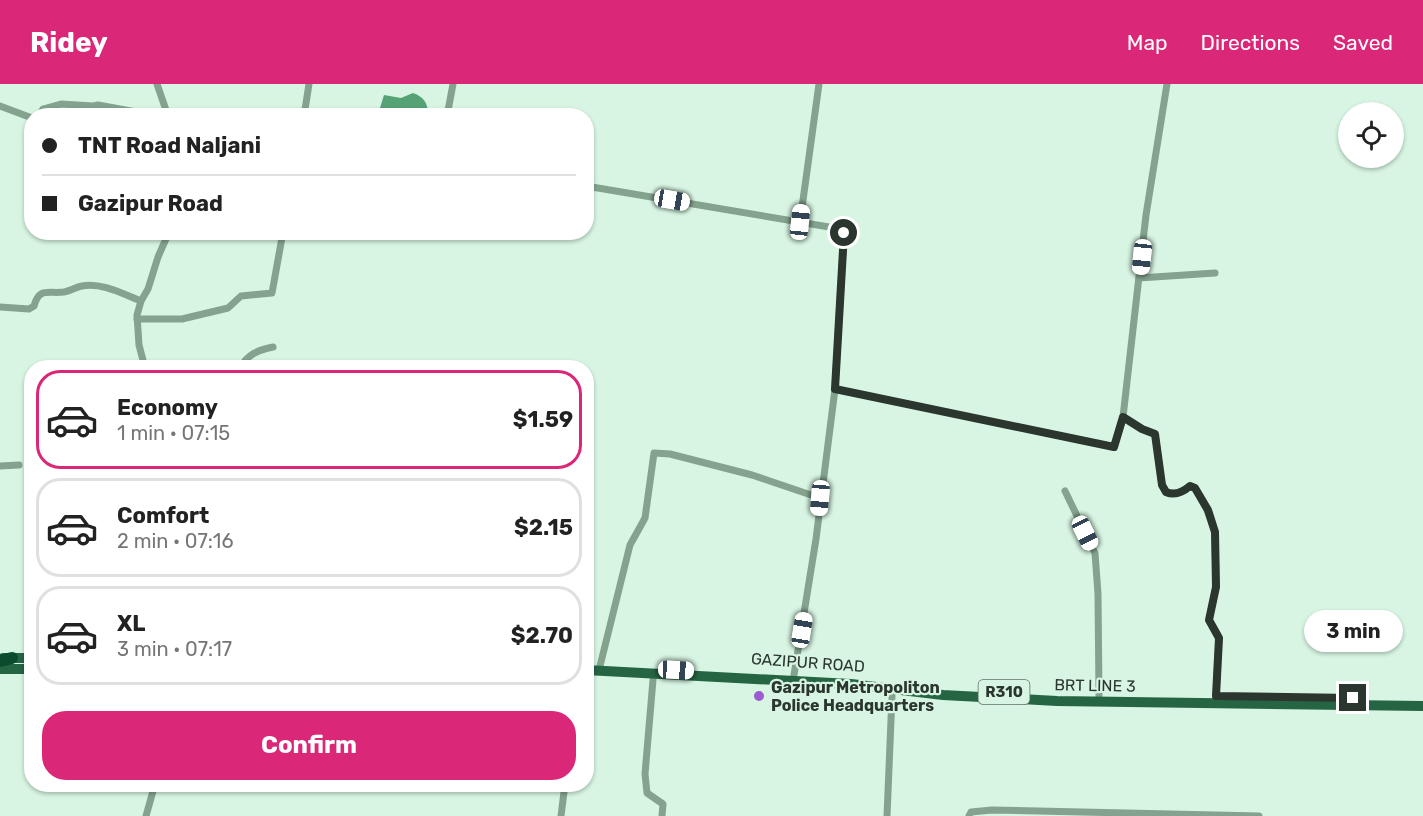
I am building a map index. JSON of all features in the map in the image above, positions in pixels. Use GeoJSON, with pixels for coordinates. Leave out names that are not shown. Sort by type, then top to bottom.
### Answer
{"type":"FeatureCollection","features":[{"type":"Feature","properties":{"kind":"main road"},"geometry":{"type":"LineString","coordinates":[[2,663],[24,659]]}},
{"type":"Feature","properties":{"kind":"main road"},"geometry":{"type":"LineString","coordinates":[[2,663],[24,666]]}},
{"type":"Feature","properties":{"kind":"main road","name":"GAZIPUR ROAD"},"geometry":{"type":"LineString","coordinates":[[594,665],[794,675],[943,689],[1099,696],[1423,700]]}},
{"type":"Feature","properties":{"kind":"main road","name":"BRT LINE 3"},"geometry":{"type":"LineString","coordinates":[[594,670],[851,684],[943,695],[1046,700],[1423,706]]}},
{"type":"Feature","properties":{"kind":"main road","name":"GAZIPUR ROAD"},"geometry":{"type":"LineString","coordinates":[[594,676],[852,691],[942,701],[1058,706],[1423,713]]}},
{"type":"Feature","properties":{"kind":"street"},"geometry":{"type":"LineString","coordinates":[[157,84],[165,108]]}},
{"type":"Feature","properties":{"kind":"street"},"geometry":{"type":"LineString","coordinates":[[305,108],[309,84]]}},
{"type":"Feature","properties":{"kind":"street"},"geometry":{"type":"LineString","coordinates":[[448,108],[453,84]]}},
{"type":"Feature","properties":{"kind":"street"},"geometry":{"type":"LineString","coordinates":[[800,222],[819,84]]}},
{"type":"Feature","properties":{"kind":"street"},"geometry":{"type":"LineString","coordinates":[[835,389],[1114,447],[1123,417],[1146,215],[1167,84]]}},
{"type":"Feature","properties":{"kind":"street"},"geometry":{"type":"LineString","coordinates":[[47,108],[61,104],[114,108]]}},
{"type":"Feature","properties":{"kind":"street"},"geometry":{"type":"LineString","coordinates":[[0,106],[24,115]]}},
{"type":"Feature","properties":{"kind":"street"},"geometry":{"type":"LineString","coordinates":[[594,187],[841,229],[844,233],[835,389],[816,539],[794,675]]}},
{"type":"Feature","properties":{"kind":"street"},"geometry":{"type":"LineString","coordinates":[[143,360],[137,319],[141,301],[148,289],[166,240]]}},
{"type":"Feature","properties":{"kind":"street"},"geometry":{"type":"LineString","coordinates":[[137,319],[182,319],[228,308],[241,296],[272,293],[282,240]]}},
{"type":"Feature","properties":{"kind":"street"},"geometry":{"type":"LineString","coordinates":[[1139,278],[1215,273]]}},
{"type":"Feature","properties":{"kind":"street"},"geometry":{"type":"LineString","coordinates":[[0,307],[29,309],[34,306],[37,297],[42,292],[66,292],[90,285],[118,291],[141,301]]}},
{"type":"Feature","properties":{"kind":"street"},"geometry":{"type":"LineString","coordinates":[[244,360],[260,350],[273,347]]}},
{"type":"Feature","properties":{"kind":"street"},"geometry":{"type":"LineString","coordinates":[[1123,417],[1155,434],[1162,485],[1166,492],[1174,494],[1190,486],[1195,488],[1208,510],[1215,532],[1216,587],[1209,620],[1219,638],[1216,696]]}},
{"type":"Feature","properties":{"kind":"street"},"geometry":{"type":"LineString","coordinates":[[600,666],[630,545],[645,518],[654,453],[670,454],[752,475],[820,498]]}},
{"type":"Feature","properties":{"kind":"street"},"geometry":{"type":"LineString","coordinates":[[0,466],[19,465]]}},
{"type":"Feature","properties":{"kind":"street"},"geometry":{"type":"LineString","coordinates":[[1065,491],[1095,554],[1098,594],[1099,696]]}},
{"type":"Feature","properties":{"kind":"street"},"geometry":{"type":"LineString","coordinates":[[653,680],[645,774],[646,793],[663,804],[662,816]]}},
{"type":"Feature","properties":{"kind":"street"},"geometry":{"type":"LineString","coordinates":[[887,816],[892,696]]}},
{"type":"Feature","properties":{"kind":"street"},"geometry":{"type":"LineString","coordinates":[[146,816],[153,792]]}},
{"type":"Feature","properties":{"kind":"street"},"geometry":{"type":"LineString","coordinates":[[561,816],[564,792]]}},
{"type":"Feature","properties":{"kind":"street"},"geometry":{"type":"LineString","coordinates":[[969,816],[974,810],[1259,816]]}},
{"type":"Feature","properties":{"kind":"shaded area"},"geometry":{"type":"Polygon","coordinates":[[[413,93],[425,101],[427,108],[380,108],[384,95],[401,98],[413,93]]]}},
{"type":"Feature","properties":{"kind":"place","name":"Gazipur Metropoliton Police Headquarters"},"geometry":{"type":"Point","coordinates":[759,696]}},
{"type":"Feature","properties":{"kind":"route"},"geometry":{"type":"LineString","coordinates":[[844,233],[835,389],[1114,447],[1123,417],[1147,432],[1155,434],[1162,485],[1166,492],[1174,494],[1190,486],[1195,488],[1208,510],[1215,532],[1216,587],[1209,620],[1219,638],[1216,696],[1353,698]]}}]}
